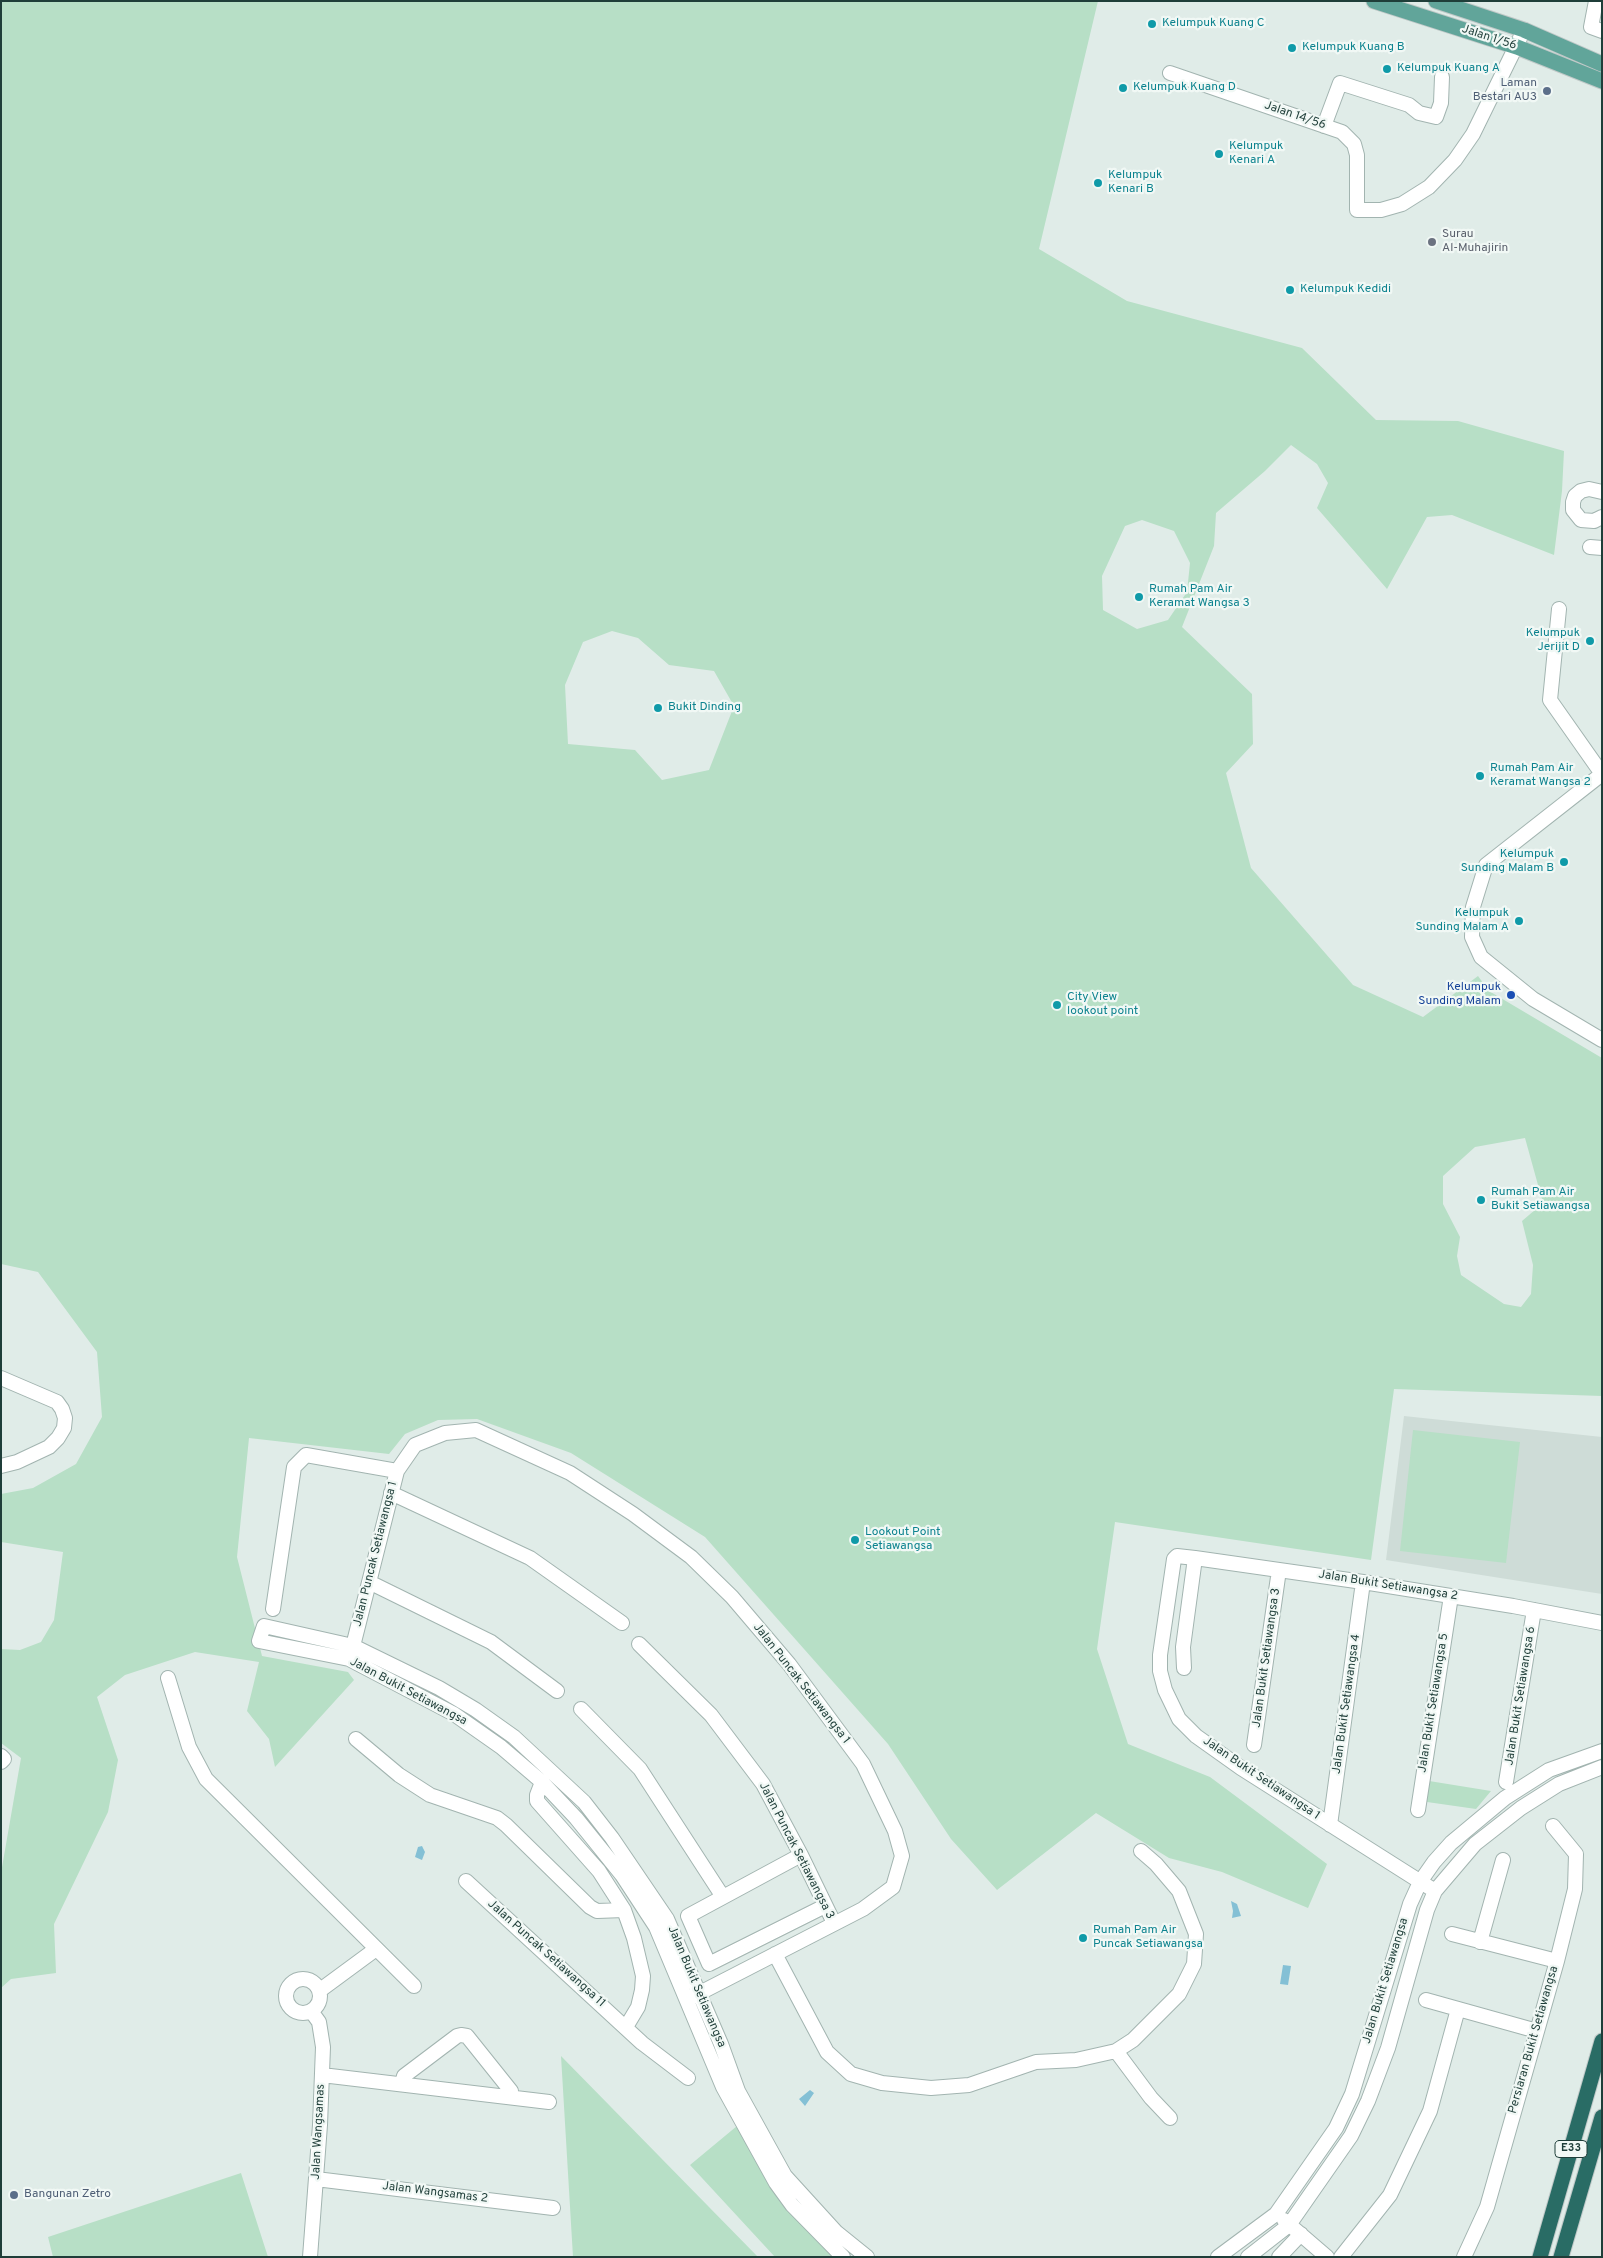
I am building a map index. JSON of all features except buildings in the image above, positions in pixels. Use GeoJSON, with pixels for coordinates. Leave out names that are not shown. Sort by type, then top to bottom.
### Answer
{"type":"FeatureCollection","features":[{"type":"Feature","properties":{"kind":"highway","name":"E33"},"geometry":{"type":"LineString","coordinates":[[1541,2253],[1602,2041]]}},
{"type":"Feature","properties":{"kind":"highway","name":"E33"},"geometry":{"type":"LineString","coordinates":[[1563,2254],[1602,2117]]}},
{"type":"Feature","properties":{"kind":"main road","name":"Jalan 1/56"},"geometry":{"type":"LineString","coordinates":[[1374,1],[1517,47],[1602,81]]}},
{"type":"Feature","properties":{"kind":"main road","name":"Jalan 1/56"},"geometry":{"type":"LineString","coordinates":[[1436,1],[1524,30],[1602,64]]}},
{"type":"Feature","properties":{"kind":"street"},"geometry":{"type":"LineString","coordinates":[[1596,1],[1597,29]]}},
{"type":"Feature","properties":{"kind":"street"},"geometry":{"type":"LineString","coordinates":[[1517,47],[1524,30]]}},
{"type":"Feature","properties":{"kind":"street","name":"Jalan 14/56"},"geometry":{"type":"LineString","coordinates":[[1170,72],[1342,132],[1354,144],[1357,155],[1357,210],[1381,210],[1402,204],[1429,186],[1455,160],[1473,134],[1517,47]]}},
{"type":"Feature","properties":{"kind":"street"},"geometry":{"type":"LineString","coordinates":[[1324,126],[1340,83],[1409,105],[1418,113],[1436,117],[1441,103],[1442,77]]}},
{"type":"Feature","properties":{"kind":"street"},"geometry":{"type":"LineString","coordinates":[[1602,492],[1589,489],[1581,491],[1575,496],[1573,510],[1581,520],[1594,521],[1602,517]]}},
{"type":"Feature","properties":{"kind":"street"},"geometry":{"type":"LineString","coordinates":[[1559,609],[1550,700],[1602,774],[1486,865],[1473,907],[1472,937],[1481,957],[1533,999],[1602,1040]]}},
{"type":"Feature","properties":{"kind":"street"},"geometry":{"type":"LineString","coordinates":[[1,1378],[57,1402],[65,1418],[64,1428],[49,1447],[17,1462],[1,1466]]}},
{"type":"Feature","properties":{"kind":"street","name":"Jalan Puncak Setiawangsa 1"},"geometry":{"type":"LineString","coordinates":[[351,1652],[397,1471],[415,1445],[445,1433],[476,1430],[570,1473],[626,1509],[691,1557],[732,1597],[789,1664],[863,1764],[895,1831],[902,1856],[894,1887],[863,1909],[687,2000]]}},
{"type":"Feature","properties":{"kind":"street"},"geometry":{"type":"LineString","coordinates":[[273,1609],[294,1467],[306,1455],[397,1471]]}},
{"type":"Feature","properties":{"kind":"street"},"geometry":{"type":"LineString","coordinates":[[391,1493],[530,1558],[622,1623]]}},
{"type":"Feature","properties":{"kind":"street","name":"Jalan Bukit Setiawangsa 2"},"geometry":{"type":"LineString","coordinates":[[1174,1559],[1177,1556],[1195,1558],[1364,1582],[1602,1623]]}},
{"type":"Feature","properties":{"kind":"street"},"geometry":{"type":"LineString","coordinates":[[1184,1668],[1183,1647],[1195,1558]]}},
{"type":"Feature","properties":{"kind":"street","name":"Jalan Bukit Setiawangsa 1"},"geometry":{"type":"LineString","coordinates":[[1174,1559],[1160,1655],[1160,1671],[1165,1690],[1179,1719],[1196,1736],[1330,1825],[1435,1891]]}},
{"type":"Feature","properties":{"kind":"street","name":"Jalan Bukit Setiawangsa 3"},"geometry":{"type":"LineString","coordinates":[[1254,1745],[1279,1570]]}},
{"type":"Feature","properties":{"kind":"street"},"geometry":{"type":"LineString","coordinates":[[369,1582],[491,1642],[557,1691]]}},
{"type":"Feature","properties":{"kind":"street","name":"Jalan Bukit Setiawangsa 4"},"geometry":{"type":"LineString","coordinates":[[1330,1825],[1364,1582]]}},
{"type":"Feature","properties":{"kind":"street","name":"Jalan Bukit Setiawangsa 5"},"geometry":{"type":"LineString","coordinates":[[1418,1810],[1451,1596]]}},
{"type":"Feature","properties":{"kind":"street","name":"Jalan Bukit Setiawangsa 6"},"geometry":{"type":"LineString","coordinates":[[1506,1782],[1534,1610]]}},
{"type":"Feature","properties":{"kind":"street","name":"Jalan Bukit Setiawangsa"},"geometry":{"type":"LineString","coordinates":[[843,2257],[792,2205],[776,2184],[723,2087],[656,1927],[622,1875],[576,1818],[542,1782],[501,1747],[454,1714],[351,1652],[259,1641],[264,1626],[351,1652],[439,1688],[476,1710],[514,1737],[584,1802],[612,1838],[667,1919],[700,1994],[738,2091],[785,2176],[836,2232],[867,2257]]}},
{"type":"Feature","properties":{"kind":"street","name":"Jalan Puncak Setiawangsa 3"},"geometry":{"type":"LineString","coordinates":[[639,1644],[712,1715],[763,1784],[822,1907],[834,1923]]}},
{"type":"Feature","properties":{"kind":"street"},"geometry":{"type":"LineString","coordinates":[[168,1678],[189,1747],[206,1779],[414,1986]]}},
{"type":"Feature","properties":{"kind":"street"},"geometry":{"type":"LineString","coordinates":[[581,1709],[640,1769],[723,1897]]}},
{"type":"Feature","properties":{"kind":"street"},"geometry":{"type":"LineString","coordinates":[[356,1739],[399,1775],[430,1796],[497,1818],[506,1824],[590,1908],[597,1910],[624,1910]]}},
{"type":"Feature","properties":{"kind":"street","name":"Jalan Bukit Setiawangsa"},"geometry":{"type":"LineString","coordinates":[[1218,2257],[1276,2214],[1336,2128],[1352,2094],[1410,1904],[1420,1882],[1434,1862],[1451,1843],[1505,1798],[1549,1770],[1602,1751]]}},
{"type":"Feature","properties":{"kind":"street"},"geometry":{"type":"LineString","coordinates":[[1,1756],[4,1759],[1,1762]]}},
{"type":"Feature","properties":{"kind":"street","name":"Jalan Bukit Setiawangsa"},"geometry":{"type":"LineString","coordinates":[[1248,2257],[1289,2225],[1351,2136],[1368,2101],[1388,2048],[1427,1910],[1435,1891],[1475,1844],[1521,1808],[1559,1784],[1602,1767]]}},
{"type":"Feature","properties":{"kind":"street"},"geometry":{"type":"LineString","coordinates":[[542,1782],[537,1795],[537,1801],[599,1871],[624,1910],[634,1938],[643,1976],[638,2007],[626,2027]]}},
{"type":"Feature","properties":{"kind":"street","name":"Persiaran Bukit Setiawangsa"},"geometry":{"type":"LineString","coordinates":[[1464,2257],[1486,2207],[1557,1961],[1575,1889],[1576,1854],[1553,1826]]}},
{"type":"Feature","properties":{"kind":"street"},"geometry":{"type":"LineString","coordinates":[[775,1954],[827,2052],[851,2074],[882,2083],[931,2088],[969,2085],[1036,2062],[1076,2060],[1116,2051],[1133,2040],[1179,1994],[1194,1964],[1196,1934],[1179,1891],[1156,1864],[1141,1851]]}},
{"type":"Feature","properties":{"kind":"street"},"geometry":{"type":"LineString","coordinates":[[798,1856],[688,1916],[709,1964],[822,1907]]}},
{"type":"Feature","properties":{"kind":"street"},"geometry":{"type":"LineString","coordinates":[[1480,1942],[1503,1860]]}},
{"type":"Feature","properties":{"kind":"street","name":"Jalan Puncak Setiawangsa 11"},"geometry":{"type":"LineString","coordinates":[[466,1882],[642,2043],[688,2078]]}},
{"type":"Feature","properties":{"kind":"street"},"geometry":{"type":"LineString","coordinates":[[1452,1934],[1557,1961]]}},
{"type":"Feature","properties":{"kind":"street"},"geometry":{"type":"LineString","coordinates":[[319,1991],[376,1949]]}},
{"type":"Feature","properties":{"kind":"street"},"geometry":{"type":"LineString","coordinates":[[297,1980],[309,1980],[319,1991],[319,2001],[311,2010],[302,2013],[291,2008],[287,2001],[286,1992],[289,1985],[297,1980]]}},
{"type":"Feature","properties":{"kind":"street"},"geometry":{"type":"LineString","coordinates":[[1426,2000],[1537,2031]]}},
{"type":"Feature","properties":{"kind":"street"},"geometry":{"type":"LineString","coordinates":[[1341,2257],[1390,2195],[1430,2111],[1458,2009]]}},
{"type":"Feature","properties":{"kind":"street","name":"Jalan Wangsamas"},"geometry":{"type":"LineString","coordinates":[[310,2257],[323,2047],[319,2022],[311,2010]]}},
{"type":"Feature","properties":{"kind":"street"},"geometry":{"type":"LineString","coordinates":[[402,2084],[404,2076],[457,2036],[461,2035],[467,2036],[511,2091],[510,2097]]}},
{"type":"Feature","properties":{"kind":"street"},"geometry":{"type":"LineString","coordinates":[[1116,2051],[1151,2098],[1170,2118]]}},
{"type":"Feature","properties":{"kind":"street"},"geometry":{"type":"LineString","coordinates":[[322,2075],[549,2102]]}},
{"type":"Feature","properties":{"kind":"street","name":"Jalan Wangsamas 2"},"geometry":{"type":"LineString","coordinates":[[316,2179],[553,2208]]}},
{"type":"Feature","properties":{"kind":"street"},"geometry":{"type":"LineString","coordinates":[[1276,2214],[1327,2257]]}},
{"type":"Feature","properties":{"kind":"street"},"geometry":{"type":"LineString","coordinates":[[1279,2257],[1301,2234]]}},
{"type":"Feature","properties":{"kind":"shaded area"},"geometry":{"type":"Polygon","coordinates":[[[1404,1416],[1602,1437],[1602,1594],[1386,1560],[1404,1416]]]}},
{"type":"Feature","properties":{"kind":"green space"},"geometry":{"type":"Polygon","coordinates":[[[1,1],[1098,1],[1039,249],[1127,301],[1302,348],[1376,420],[1458,421],[1564,451],[1562,491],[1554,555],[1452,515],[1427,517],[1387,589],[1317,508],[1328,483],[1317,464],[1291,445],[1265,471],[1216,513],[1214,546],[1182,627],[1252,694],[1253,744],[1226,773],[1251,868],[1353,985],[1423,1017],[1478,976],[1489,991],[1602,1058],[1602,1396],[1394,1389],[1371,1560],[1115,1522],[1097,1649],[1128,1744],[1210,1777],[1327,1864],[1308,1908],[1222,1872],[1169,1858],[1096,1813],[997,1890],[951,1839],[888,1744],[705,1537],[571,1453],[477,1419],[438,1420],[405,1434],[389,1454],[249,1438],[237,1557],[262,1656],[348,1672],[354,1680],[275,1767],[269,1739],[247,1711],[259,1662],[195,1652],[125,1675],[97,1697],[118,1760],[108,1812],[54,1924],[56,1973],[11,1979],[1,1988],[1,1873],[21,1758],[1,1743],[1,1649],[20,1650],[41,1642],[54,1620],[63,1552],[1,1542],[1,1494],[33,1488],[76,1464],[102,1417],[97,1352],[38,1272],[1,1264],[1,1]],[[1142,520],[1125,526],[1102,576],[1103,610],[1137,629],[1168,620],[1187,592],[1190,563],[1174,531],[1142,520]],[[612,631],[583,642],[565,685],[568,744],[635,750],[662,780],[709,770],[734,706],[714,671],[669,665],[638,638],[612,631]],[[1525,1138],[1475,1147],[1443,1176],[1443,1204],[1460,1237],[1457,1256],[1461,1275],[1504,1304],[1521,1307],[1531,1294],[1533,1265],[1522,1221],[1543,1203],[1525,1138]]]}},
{"type":"Feature","properties":{"kind":"green space"},"geometry":{"type":"Polygon","coordinates":[[[1413,1430],[1520,1442],[1506,1563],[1400,1551],[1413,1430]]]}},
{"type":"Feature","properties":{"kind":"green space"},"geometry":{"type":"Polygon","coordinates":[[[1423,1780],[1491,1791],[1476,1809],[1420,1801],[1423,1780]]]}},
{"type":"Feature","properties":{"kind":"green space"},"geometry":{"type":"Polygon","coordinates":[[[561,2056],[758,2257],[573,2257],[561,2056]]]}},
{"type":"Feature","properties":{"kind":"green space"},"geometry":{"type":"Polygon","coordinates":[[[737,2126],[839,2257],[775,2257],[690,2165],[737,2126]]]}},
{"type":"Feature","properties":{"kind":"green space"},"geometry":{"type":"Polygon","coordinates":[[[241,2173],[268,2257],[53,2257],[48,2237],[241,2173]]]}},
{"type":"Feature","properties":{"kind":"water"},"geometry":{"type":"Polygon","coordinates":[[[422,1846],[425,1852],[422,1860],[415,1857],[418,1847],[422,1846]]]}},
{"type":"Feature","properties":{"kind":"water"},"geometry":{"type":"Polygon","coordinates":[[[1231,1901],[1237,1904],[1241,1916],[1232,1918],[1231,1901]]]}},
{"type":"Feature","properties":{"kind":"water"},"geometry":{"type":"Polygon","coordinates":[[[1283,1965],[1291,1966],[1288,1985],[1280,1984],[1283,1965]]]}},
{"type":"Feature","properties":{"kind":"water"},"geometry":{"type":"Polygon","coordinates":[[[810,2090],[814,2093],[805,2106],[799,2099],[810,2090]]]}},
{"type":"Feature","properties":{"kind":"place","name":"Kelumpuk Kuang C"},"geometry":{"type":"Point","coordinates":[1152,24]}},
{"type":"Feature","properties":{"kind":"place","name":"Kelumpuk Kuang B"},"geometry":{"type":"Point","coordinates":[1292,48]}},
{"type":"Feature","properties":{"kind":"place","name":"Kelumpuk Kuang A"},"geometry":{"type":"Point","coordinates":[1387,69]}},
{"type":"Feature","properties":{"kind":"place","name":"Kelumpuk Kuang D"},"geometry":{"type":"Point","coordinates":[1123,88]}},
{"type":"Feature","properties":{"kind":"place","name":"Laman Bestari AU3"},"geometry":{"type":"Point","coordinates":[1547,91]}},
{"type":"Feature","properties":{"kind":"place","name":"Kelumpuk Kenari A"},"geometry":{"type":"Point","coordinates":[1219,154]}},
{"type":"Feature","properties":{"kind":"place","name":"Kelumpuk Kenari B"},"geometry":{"type":"Point","coordinates":[1098,183]}},
{"type":"Feature","properties":{"kind":"place","name":"Surau Al-Muhajirin"},"geometry":{"type":"Point","coordinates":[1432,242]}},
{"type":"Feature","properties":{"kind":"place","name":"Kelumpuk Kedidi"},"geometry":{"type":"Point","coordinates":[1290,290]}},
{"type":"Feature","properties":{"kind":"place","name":"Rumah Pam Air Keramat Wangsa 3"},"geometry":{"type":"Point","coordinates":[1139,597]}},
{"type":"Feature","properties":{"kind":"place","name":"Kelumpuk Jerijit D"},"geometry":{"type":"Point","coordinates":[1590,641]}},
{"type":"Feature","properties":{"kind":"place","name":"Bukit Dinding"},"geometry":{"type":"Point","coordinates":[658,708]}},
{"type":"Feature","properties":{"kind":"place","name":"Rumah Pam Air Keramat Wangsa 2"},"geometry":{"type":"Point","coordinates":[1480,776]}},
{"type":"Feature","properties":{"kind":"place","name":"Kelumpuk Sunding Malam B"},"geometry":{"type":"Point","coordinates":[1564,862]}},
{"type":"Feature","properties":{"kind":"place","name":"Kelumpuk Sunding Malam A"},"geometry":{"type":"Point","coordinates":[1519,921]}},
{"type":"Feature","properties":{"kind":"place","name":"Kelumpuk Sunding Malam"},"geometry":{"type":"Point","coordinates":[1511,995]}},
{"type":"Feature","properties":{"kind":"place","name":"City View lookout point"},"geometry":{"type":"Point","coordinates":[1057,1005]}},
{"type":"Feature","properties":{"kind":"place","name":"Rumah Pam Air Bukit Setiawangsa"},"geometry":{"type":"Point","coordinates":[1481,1200]}},
{"type":"Feature","properties":{"kind":"place","name":"Lookout Point Setiawangsa"},"geometry":{"type":"Point","coordinates":[855,1540]}},
{"type":"Feature","properties":{"kind":"place","name":"Rumah Pam Air Puncak Setiawangsa"},"geometry":{"type":"Point","coordinates":[1083,1938]}},
{"type":"Feature","properties":{"kind":"place","name":"Bangunan Zetro"},"geometry":{"type":"Point","coordinates":[14,2195]}}]}
